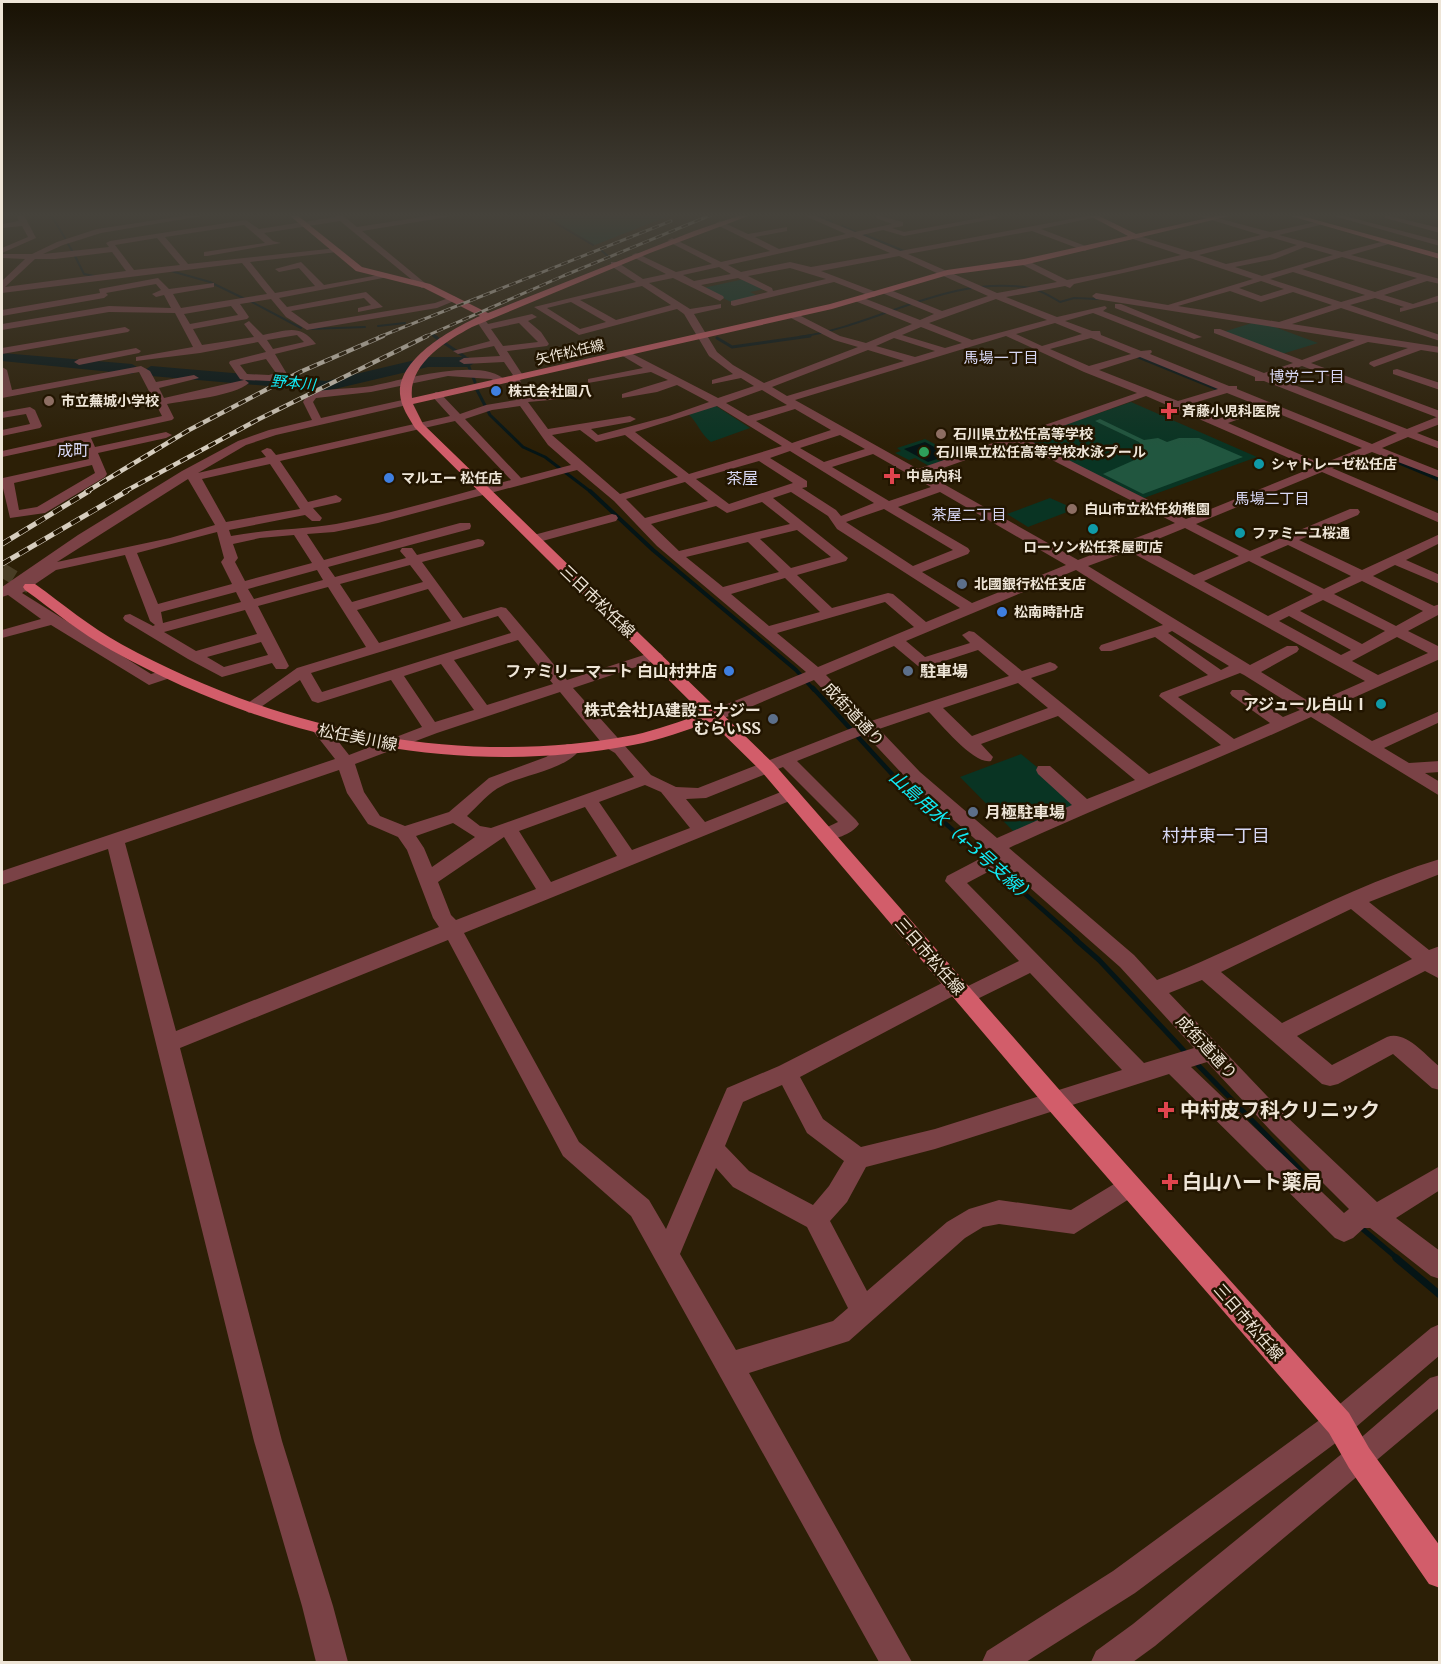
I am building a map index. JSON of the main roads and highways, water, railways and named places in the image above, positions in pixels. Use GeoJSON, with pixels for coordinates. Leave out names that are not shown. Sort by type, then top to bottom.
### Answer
{"type":"FeatureCollection","features":[{"type":"Feature","properties":{"kind":"main road"},"geometry":{"type":"LineString","coordinates":[[439,293],[454,299],[485,321],[549,293]]}},
{"type":"Feature","properties":{"kind":"main road","name":"矢作松任線"},"geometry":{"type":"LineString","coordinates":[[407,402],[792,315],[878,293]]}},
{"type":"Feature","properties":{"kind":"main road","name":"三日市松任線"},"geometry":{"type":"LineString","coordinates":[[485,321],[443,340],[415,370],[406,387],[407,402],[419,426],[716,715],[777,764],[791,794],[825,835],[1055,1101],[1339,1423],[1359,1458],[1440,1573]]}},
{"type":"Feature","properties":{"kind":"main road","name":"松任美川線"},"geometry":{"type":"LineString","coordinates":[[30,587],[114,645],[168,674],[249,708],[321,730],[388,745],[516,753],[573,748],[634,740],[716,715]]}},
{"type":"Feature","properties":{"kind":"waterway"},"geometry":{"type":"LineString","coordinates":[[232,293],[245,299]]}},
{"type":"Feature","properties":{"kind":"waterway"},"geometry":{"type":"LineString","coordinates":[[799,337],[857,323],[948,293]]}},
{"type":"Feature","properties":{"kind":"waterway"},"geometry":{"type":"LineString","coordinates":[[1043,293],[1060,302],[1074,298],[1098,299]]}},
{"type":"Feature","properties":{"kind":"waterway"},"geometry":{"type":"LineString","coordinates":[[250,301],[301,328]]}},
{"type":"Feature","properties":{"kind":"waterway"},"geometry":{"type":"LineString","coordinates":[[378,326],[405,323]]}},
{"type":"Feature","properties":{"kind":"waterway"},"geometry":{"type":"LineString","coordinates":[[309,329],[365,327]]}},
{"type":"Feature","properties":{"kind":"waterway"},"geometry":{"type":"LineString","coordinates":[[431,334],[437,337]]}},
{"type":"Feature","properties":{"kind":"waterway"},"geometry":{"type":"LineString","coordinates":[[434,336],[465,357],[475,382]]}},
{"type":"Feature","properties":{"kind":"waterway"},"geometry":{"type":"LineString","coordinates":[[717,338],[732,347],[810,336]]}},
{"type":"Feature","properties":{"kind":"waterway"},"geometry":{"type":"LineString","coordinates":[[1136,356],[1222,391]]}},
{"type":"Feature","properties":{"kind":"waterway","name":"野本川"},"geometry":{"type":"LineString","coordinates":[[2,357],[132,369]]}},
{"type":"Feature","properties":{"kind":"waterway","name":"野本川"},"geometry":{"type":"LineString","coordinates":[[151,371],[326,386],[428,362],[468,362]]}},
{"type":"Feature","properties":{"kind":"waterway","name":"山島用水（4-3号支線）"},"geometry":{"type":"LineString","coordinates":[[477,390],[490,415],[523,447],[545,457],[591,492]]}},
{"type":"Feature","properties":{"kind":"waterway"},"geometry":{"type":"LineString","coordinates":[[1385,457],[1440,480]]}},
{"type":"Feature","properties":{"kind":"waterway","name":"山島用水（4-3号支線）"},"geometry":{"type":"LineString","coordinates":[[590,491],[653,550],[796,670],[814,690]]}},
{"type":"Feature","properties":{"kind":"waterway","name":"山島用水（4-3号支線）"},"geometry":{"type":"LineString","coordinates":[[813,688],[902,785],[1077,940]]}},
{"type":"Feature","properties":{"kind":"waterway","name":"山島用水（4-3号支線）"},"geometry":{"type":"LineString","coordinates":[[1075,939],[1099,960],[1188,1055]]}},
{"type":"Feature","properties":{"kind":"waterway","name":"山島用水（4-3号支線）"},"geometry":{"type":"LineString","coordinates":[[1194,1061],[1320,1190]]}},
{"type":"Feature","properties":{"kind":"waterway","name":"山島用水（4-3号支線）"},"geometry":{"type":"LineString","coordinates":[[1359,1226],[1398,1259]]}},
{"type":"Feature","properties":{"kind":"waterway","name":"山島用水（4-3号支線）"},"geometry":{"type":"LineString","coordinates":[[1396,1258],[1440,1295]]}},
{"type":"Feature","properties":{"kind":"tunnel"},"geometry":{"type":"LineString","coordinates":[[2,570],[30,587]]}},
{"type":"Feature","properties":{"kind":"railway"},"geometry":{"type":"LineString","coordinates":[[379,337],[491,293]]}},
{"type":"Feature","properties":{"kind":"railway"},"geometry":{"type":"LineString","coordinates":[[424,337],[525,293]]}},
{"type":"Feature","properties":{"kind":"railway"},"geometry":{"type":"LineString","coordinates":[[86,492],[189,430],[300,372],[383,336]]}},
{"type":"Feature","properties":{"kind":"railway"},"geometry":{"type":"LineString","coordinates":[[124,492],[259,419],[427,336]]}},
{"type":"Feature","properties":{"kind":"railway"},"geometry":{"type":"LineString","coordinates":[[2,544],[89,491]]}},
{"type":"Feature","properties":{"kind":"railway"},"geometry":{"type":"LineString","coordinates":[[2,564],[127,491]]}},
{"type":"Feature","properties":{"kind":"place","name":"株式会社圓八"},"geometry":{"type":"Point","coordinates":[496,391]}},
{"type":"Feature","properties":{"kind":"place","name":"市立蕪城小学校"},"geometry":{"type":"Point","coordinates":[49,401]}},
{"type":"Feature","properties":{"kind":"place","name":"斉藤小児科医院"},"geometry":{"type":"Point","coordinates":[1169,411]}},
{"type":"Feature","properties":{"kind":"place","name":"石川県立松任高等学校"},"geometry":{"type":"Point","coordinates":[941,434]}},
{"type":"Feature","properties":{"kind":"place","name":"石川県立松任高等学校水泳プール"},"geometry":{"type":"Point","coordinates":[924,452]}},
{"type":"Feature","properties":{"kind":"place","name":"シャトレーゼ松任店"},"geometry":{"type":"Point","coordinates":[1259,464]}},
{"type":"Feature","properties":{"kind":"place","name":"中島内科"},"geometry":{"type":"Point","coordinates":[892,476]}},
{"type":"Feature","properties":{"kind":"place","name":"マルエー 松任店"},"geometry":{"type":"Point","coordinates":[389,478]}},
{"type":"Feature","properties":{"kind":"place","name":"白山市立松任幼稚園"},"geometry":{"type":"Point","coordinates":[1072,509]}},
{"type":"Feature","properties":{"kind":"place","name":"ローソン松任茶屋町店"},"geometry":{"type":"Point","coordinates":[1093,529]}},
{"type":"Feature","properties":{"kind":"place","name":"ファミーユ桜通"},"geometry":{"type":"Point","coordinates":[1240,533]}},
{"type":"Feature","properties":{"kind":"place","name":"北國銀行松任支店"},"geometry":{"type":"Point","coordinates":[962,584]}},
{"type":"Feature","properties":{"kind":"place","name":"松南時計店"},"geometry":{"type":"Point","coordinates":[1002,612]}},
{"type":"Feature","properties":{"kind":"place","name":"ファミリーマート 白山村井店"},"geometry":{"type":"Point","coordinates":[729,671]}},
{"type":"Feature","properties":{"kind":"place","name":"駐車場"},"geometry":{"type":"Point","coordinates":[908,671]}},
{"type":"Feature","properties":{"kind":"place","name":"アジュール白山Ⅰ"},"geometry":{"type":"Point","coordinates":[1381,704]}},
{"type":"Feature","properties":{"kind":"place","name":"株式会社JA建設エナジー むらいSS"},"geometry":{"type":"Point","coordinates":[773,719]}},
{"type":"Feature","properties":{"kind":"place","name":"月極駐車場"},"geometry":{"type":"Point","coordinates":[973,812]}},
{"type":"Feature","properties":{"kind":"place","name":"中村皮フ科クリニック"},"geometry":{"type":"Point","coordinates":[1166,1110]}},
{"type":"Feature","properties":{"kind":"place","name":"白山ハート薬局"},"geometry":{"type":"Point","coordinates":[1170,1182]}},
{"type":"Feature","properties":{"kind":"district","name":"馬場一丁目"},"geometry":{"type":"Point","coordinates":[1001,358]}},
{"type":"Feature","properties":{"kind":"district","name":"博労二丁目"},"geometry":{"type":"Point","coordinates":[1307,377]}},
{"type":"Feature","properties":{"kind":"district","name":"成町"},"geometry":{"type":"Point","coordinates":[73,450]}},
{"type":"Feature","properties":{"kind":"district","name":"茶屋"},"geometry":{"type":"Point","coordinates":[742,478]}},
{"type":"Feature","properties":{"kind":"district","name":"馬場二丁目"},"geometry":{"type":"Point","coordinates":[1272,499]}},
{"type":"Feature","properties":{"kind":"district","name":"茶屋二丁目"},"geometry":{"type":"Point","coordinates":[969,515]}},
{"type":"Feature","properties":{"kind":"district","name":"村井東一丁目"},"geometry":{"type":"Point","coordinates":[1216,836]}}]}
